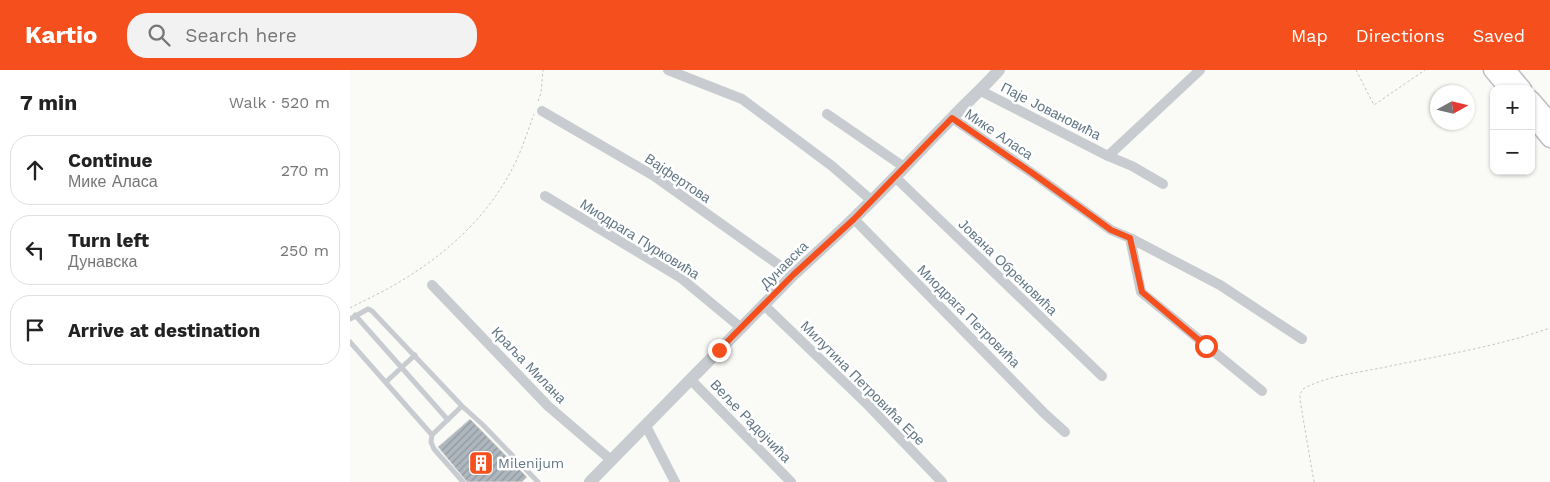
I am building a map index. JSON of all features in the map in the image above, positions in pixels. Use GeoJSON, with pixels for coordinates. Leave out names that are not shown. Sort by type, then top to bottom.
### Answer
{"type":"FeatureCollection","features":[{"type":"Feature","properties":{"kind":"highway"},"geometry":{"type":"LineString","coordinates":[[1492,70],[1505,85]]}},
{"type":"Feature","properties":{"kind":"highway"},"geometry":{"type":"LineString","coordinates":[[1507,70],[1520,85]]}},
{"type":"Feature","properties":{"kind":"highway"},"geometry":{"type":"LineString","coordinates":[[1535,104],[1550,121]]}},
{"type":"Feature","properties":{"kind":"highway"},"geometry":{"type":"LineString","coordinates":[[1535,121],[1550,139]]}},
{"type":"Feature","properties":{"kind":"street"},"geometry":{"type":"LineString","coordinates":[[668,70],[742,99],[832,166],[871,200]]}},
{"type":"Feature","properties":{"kind":"street","name":"Дунавска"},"geometry":{"type":"LineString","coordinates":[[590,482],[793,275],[854,219],[952,118],[981,91],[999,70]]}},
{"type":"Feature","properties":{"kind":"street","name":"Паје Јовановића"},"geometry":{"type":"LineString","coordinates":[[1108,156],[1200,70]]}},
{"type":"Feature","properties":{"kind":"street","name":"Паје Јовановића"},"geometry":{"type":"LineString","coordinates":[[981,91],[1108,156],[1132,166],[1163,184]]}},
{"type":"Feature","properties":{"kind":"street","name":"Вајфертова"},"geometry":{"type":"LineString","coordinates":[[538,108],[654,176],[793,275]]}},
{"type":"Feature","properties":{"kind":"street"},"geometry":{"type":"LineString","coordinates":[[827,114],[904,167]]}},
{"type":"Feature","properties":{"kind":"street","name":"Мике Аласа"},"geometry":{"type":"LineString","coordinates":[[952,118],[1111,230],[1220,285],[1302,339]]}},
{"type":"Feature","properties":{"kind":"street","name":"Јована Обреновића"},"geometry":{"type":"LineString","coordinates":[[895,177],[1102,376]]}},
{"type":"Feature","properties":{"kind":"street","name":"Миодрага Пурковића"},"geometry":{"type":"LineString","coordinates":[[545,196],[681,278],[740,328]]}},
{"type":"Feature","properties":{"kind":"street","name":"Миодрага Петровића"},"geometry":{"type":"LineString","coordinates":[[854,219],[1065,432]]}},
{"type":"Feature","properties":{"kind":"street"},"geometry":{"type":"LineString","coordinates":[[1130,238],[1142,292],[1262,391]]}},
{"type":"Feature","properties":{"kind":"street","name":"Краља Милана"},"geometry":{"type":"LineString","coordinates":[[432,285],[548,406],[611,460]]}},
{"type":"Feature","properties":{"kind":"street","name":"Милутина Петровића Ере"},"geometry":{"type":"LineString","coordinates":[[764,305],[868,405],[942,482]]}},
{"type":"Feature","properties":{"kind":"street","name":"Веље Радојчића"},"geometry":{"type":"LineString","coordinates":[[691,380],[791,482]]}},
{"type":"Feature","properties":{"kind":"street"},"geometry":{"type":"LineString","coordinates":[[646,426],[675,482]]}},
{"type":"Feature","properties":{"kind":"lane"},"geometry":{"type":"LineString","coordinates":[[350,319],[365,309],[370,310],[538,482]]}},
{"type":"Feature","properties":{"kind":"lane"},"geometry":{"type":"LineString","coordinates":[[355,315],[448,420]]}},
{"type":"Feature","properties":{"kind":"lane"},"geometry":{"type":"LineString","coordinates":[[350,342],[432,435]]}},
{"type":"Feature","properties":{"kind":"lane"},"geometry":{"type":"LineString","coordinates":[[386,382],[415,355]]}},
{"type":"Feature","properties":{"kind":"lane"},"geometry":{"type":"LineString","coordinates":[[462,406],[432,435],[431,442],[434,449],[464,482]]}},
{"type":"Feature","properties":{"kind":"path"},"geometry":{"type":"LineString","coordinates":[[350,308],[419,270],[468,230],[488,207],[511,171],[538,108],[543,70]]}},
{"type":"Feature","properties":{"kind":"path"},"geometry":{"type":"LineString","coordinates":[[1356,70],[1374,105],[1426,70]]}},
{"type":"Feature","properties":{"kind":"path"},"geometry":{"type":"LineString","coordinates":[[1314,482],[1300,400],[1300,394],[1303,389],[1341,376],[1496,344],[1550,328]]}},
{"type":"Feature","properties":{"kind":"building","name":"Milenijum"},"geometry":{"type":"Polygon","coordinates":[[[470,419],[527,477],[522,482],[467,482],[438,447],[470,419]]]}},
{"type":"Feature","properties":{"kind":"place","name":"Milenijum"},"geometry":{"type":"Point","coordinates":[481,463]}},
{"type":"Feature","properties":{"kind":"route"},"geometry":{"type":"LineString","coordinates":[[719,350],[793,275],[854,219],[952,118],[1111,230],[1130,238],[1142,292],[1206,346]]}}]}
